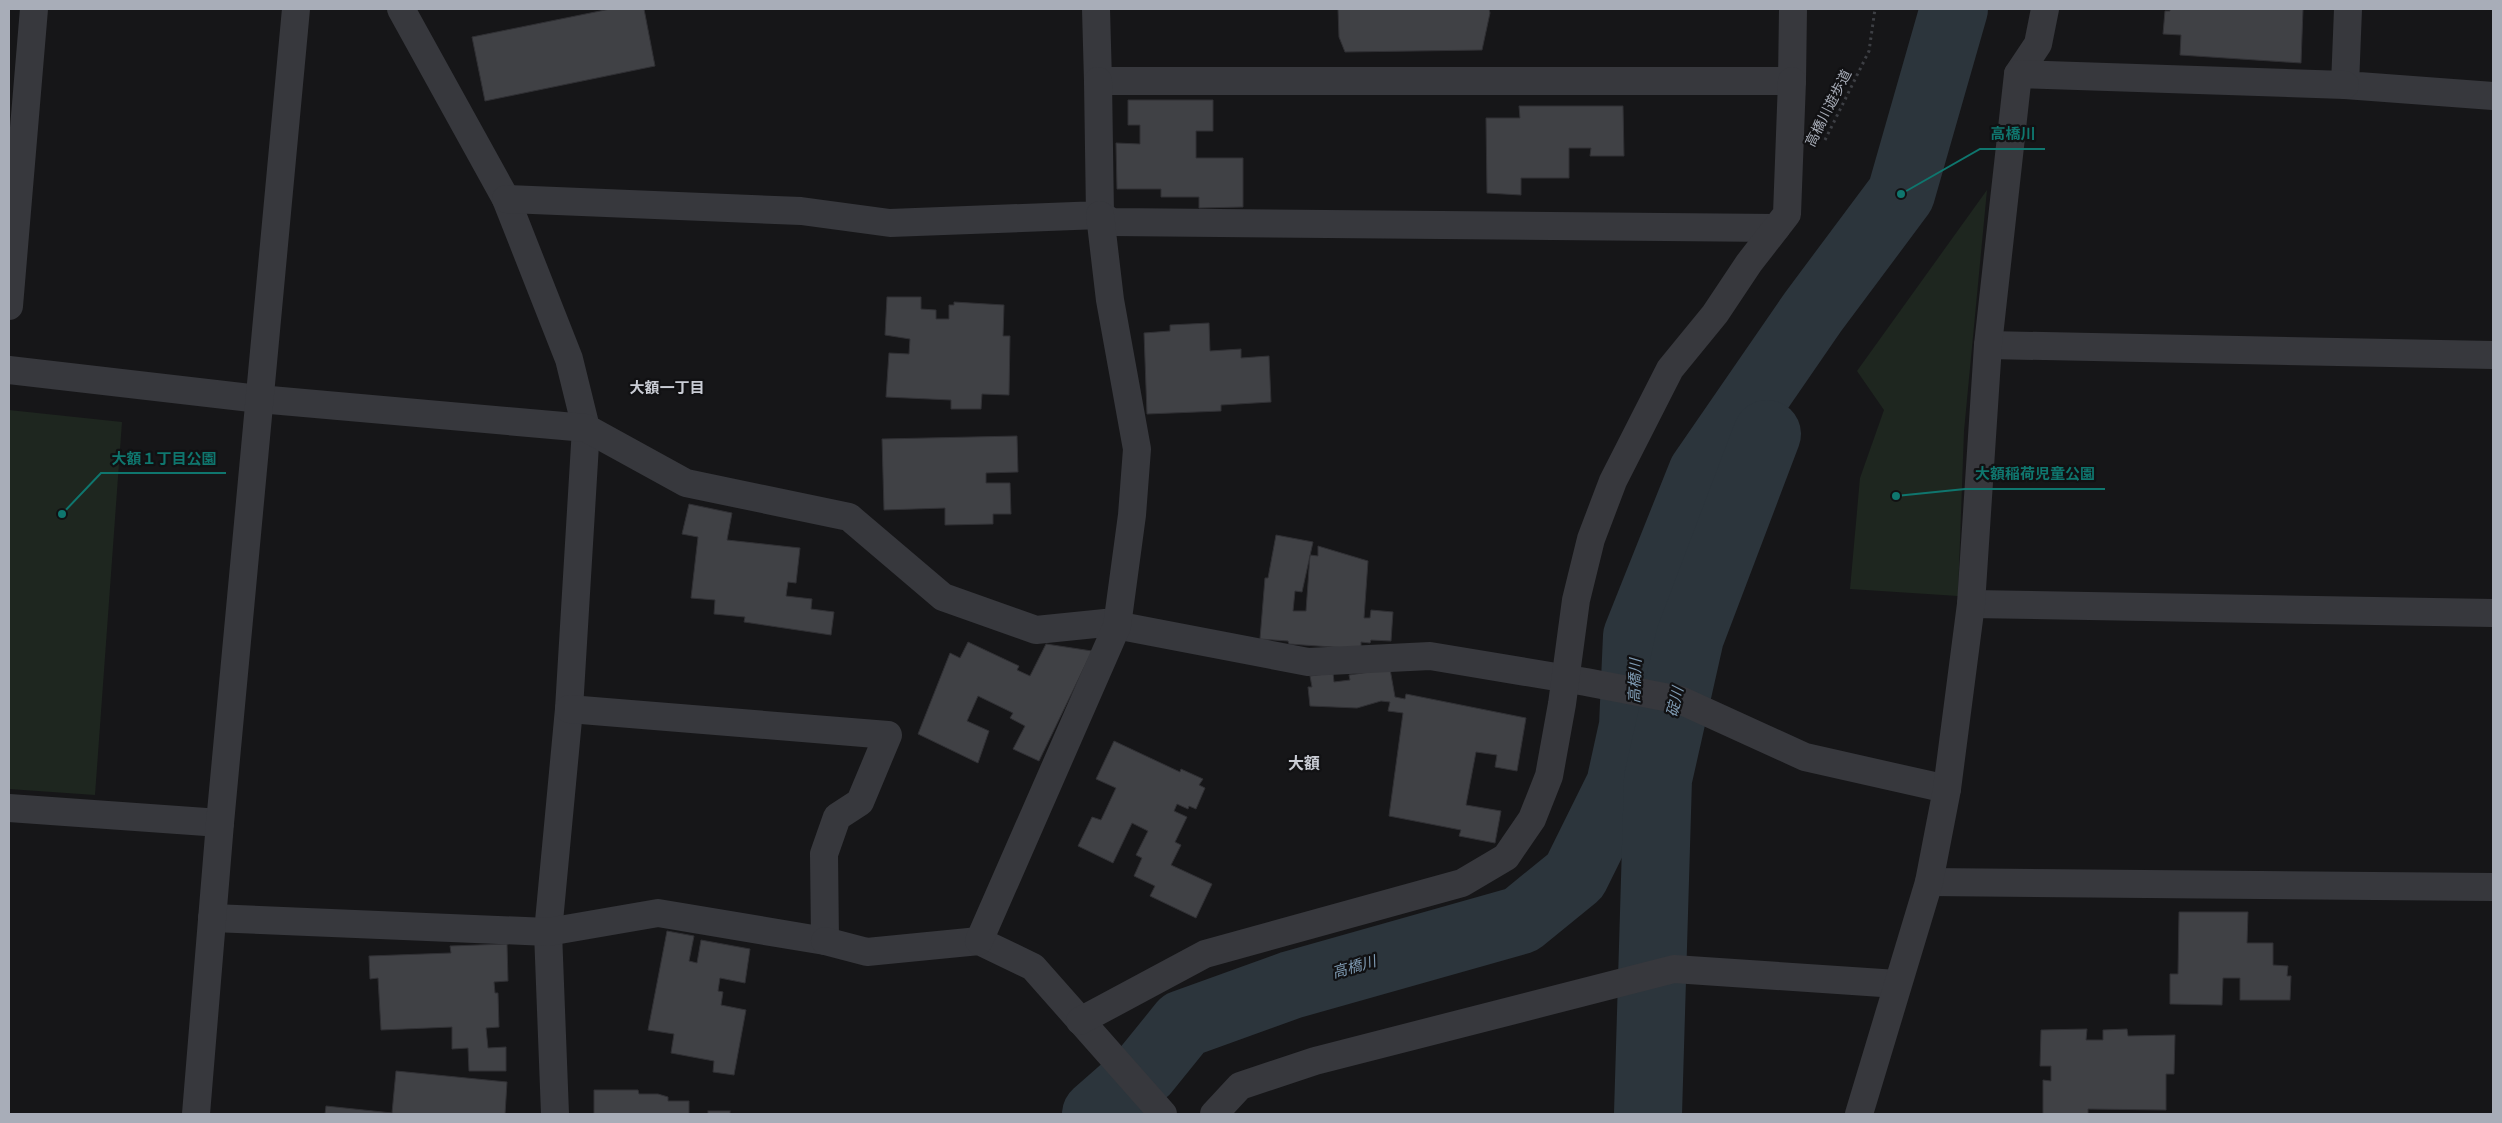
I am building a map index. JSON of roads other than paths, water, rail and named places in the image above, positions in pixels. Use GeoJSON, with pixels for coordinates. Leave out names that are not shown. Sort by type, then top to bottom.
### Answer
{"type":"FeatureCollection","features":[{"type":"Feature","properties":{"kind":"street"},"geometry":{"type":"LineString","coordinates":[[9,306],[34,9]]}},
{"type":"Feature","properties":{"kind":"street"},"geometry":{"type":"LineString","coordinates":[[196,1114],[220,823],[296,9]]}},
{"type":"Feature","properties":{"kind":"street"},"geometry":{"type":"LineString","coordinates":[[401,9],[506,199],[569,359],[586,428],[569,709],[548,932],[554,1114]]}},
{"type":"Feature","properties":{"kind":"street"},"geometry":{"type":"LineString","coordinates":[[979,941],[1117,626],[1132,515],[1137,449],[1110,300],[1100,215],[1096,9]]}},
{"type":"Feature","properties":{"kind":"street"},"geometry":{"type":"LineString","coordinates":[[1080,1021],[1205,954],[1462,883],[1506,857],[1532,819],[1548,776],[1576,681],[1576,600],[1592,539],[1614,481],[1670,369],[1716,314],[1749,263],[1787,214],[1792,81],[1792,9]]}},
{"type":"Feature","properties":{"kind":"street"},"geometry":{"type":"LineString","coordinates":[[1858,1114],[1929,882],[1947,789],[1971,604],[1988,345],[2018,74],[2038,44],[2045,9]]}},
{"type":"Feature","properties":{"kind":"street"},"geometry":{"type":"LineString","coordinates":[[2345,86],[2348,9]]}},
{"type":"Feature","properties":{"kind":"street"},"geometry":{"type":"LineString","coordinates":[[2018,74],[2345,86],[2493,96]]}},
{"type":"Feature","properties":{"kind":"street"},"geometry":{"type":"LineString","coordinates":[[1098,81],[1792,81]]}},
{"type":"Feature","properties":{"kind":"street"},"geometry":{"type":"LineString","coordinates":[[506,199],[801,212],[890,223],[1100,215],[1112,222],[1776,228]]}},
{"type":"Feature","properties":{"kind":"street"},"geometry":{"type":"LineString","coordinates":[[1988,345],[2493,355]]}},
{"type":"Feature","properties":{"kind":"street"},"geometry":{"type":"LineString","coordinates":[[9,370],[259,399],[586,428],[686,483],[849,517],[943,597],[1036,630],[1105,624],[1308,662],[1430,656],[1576,681],[1680,700],[1805,757],[1947,789]]}},
{"type":"Feature","properties":{"kind":"street"},"geometry":{"type":"LineString","coordinates":[[1971,604],[2493,613]]}},
{"type":"Feature","properties":{"kind":"street"},"geometry":{"type":"LineString","coordinates":[[569,709],[888,735],[860,802],[837,817],[824,854],[825,941]]}},
{"type":"Feature","properties":{"kind":"street"},"geometry":{"type":"LineString","coordinates":[[9,808],[220,823]]}},
{"type":"Feature","properties":{"kind":"street"},"geometry":{"type":"LineString","coordinates":[[1929,882],[2493,887]]}},
{"type":"Feature","properties":{"kind":"street"},"geometry":{"type":"LineString","coordinates":[[212,918],[548,932],[658,913],[825,941],[867,952],[979,941],[1033,967],[1163,1114]]}},
{"type":"Feature","properties":{"kind":"street"},"geometry":{"type":"LineString","coordinates":[[1214,1114],[1240,1086],[1315,1061],[1674,969],[1897,984]]}},
{"type":"Feature","properties":{"kind":"waterway","name":"高橋川"},"geometry":{"type":"LineString","coordinates":[[1096,1114],[1145,1071],[1183,1024],[1291,985],[1521,920],[1575,876],[1620,785],[1633,726],[1637,636],[1702,473],[1813,312],[1901,194],[1954,9]]}},
{"type":"Feature","properties":{"kind":"waterway","name":"碇川"},"geometry":{"type":"LineString","coordinates":[[1648,1114],[1658,779],[1690,637],[1767,434]]}},
{"type":"Feature","properties":{"kind":"place","name":"高橋川"},"geometry":{"type":"Point","coordinates":[1901,194]}},
{"type":"Feature","properties":{"kind":"place","name":"大額稲荷児童公園"},"geometry":{"type":"Point","coordinates":[1896,496]}},
{"type":"Feature","properties":{"kind":"place","name":"大額１丁目公園"},"geometry":{"type":"Point","coordinates":[62,514]}},
{"type":"Feature","properties":{"kind":"district","name":"大額一丁目"},"geometry":{"type":"Point","coordinates":[667,388]}},
{"type":"Feature","properties":{"kind":"district","name":"大額"},"geometry":{"type":"Point","coordinates":[1304,763]}}]}
